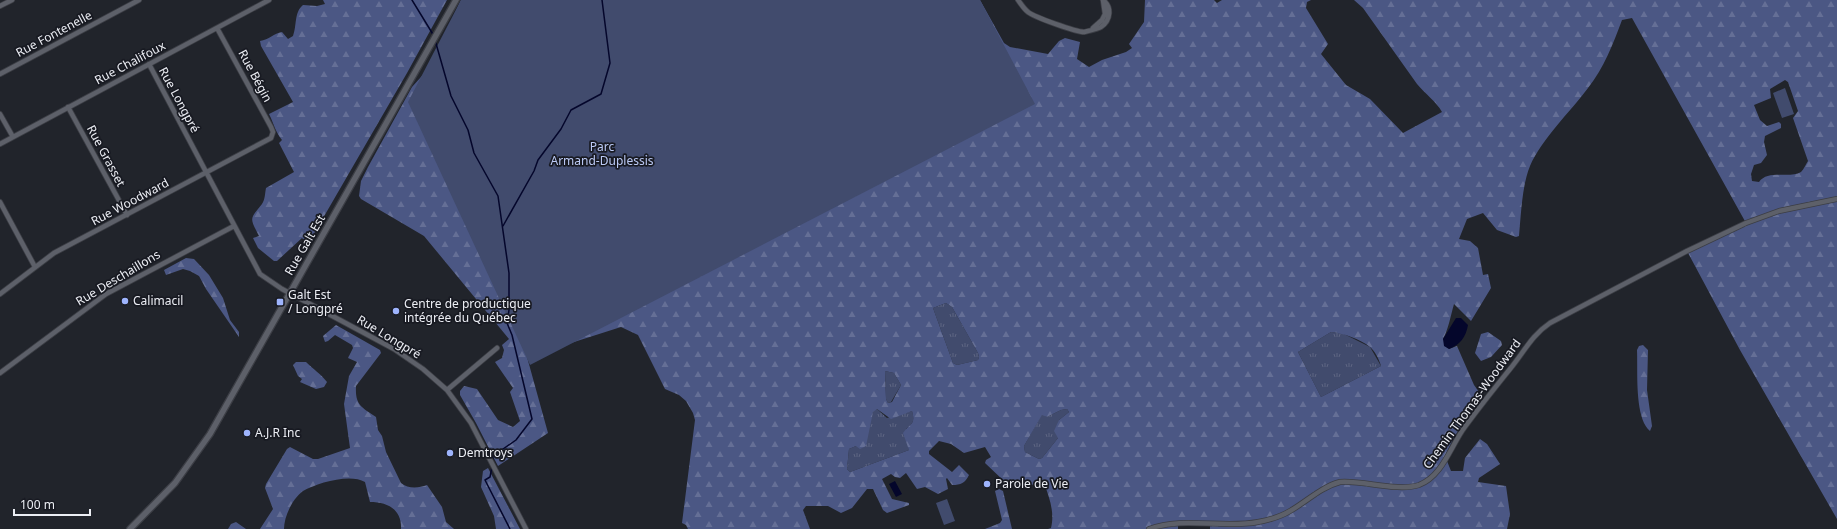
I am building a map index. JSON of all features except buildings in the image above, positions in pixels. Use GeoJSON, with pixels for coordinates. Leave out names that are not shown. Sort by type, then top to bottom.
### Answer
{"type":"FeatureCollection","features":[{"type":"Feature","properties":{"kind":"street"},"geometry":{"type":"LineString","coordinates":[[0,6],[12,0]]}},
{"type":"Feature","properties":{"kind":"street","name":"Rue Fontenelle"},"geometry":{"type":"LineString","coordinates":[[0,74],[139,0]]}},
{"type":"Feature","properties":{"kind":"street","name":"Rue Chalifoux"},"geometry":{"type":"LineString","coordinates":[[0,144],[269,0]]}},
{"type":"Feature","properties":{"kind":"street","name":"Rue Galt Est"},"geometry":{"type":"LineString","coordinates":[[130,529],[171,488],[202,446],[456,0]]}},
{"type":"Feature","properties":{"kind":"street"},"geometry":{"type":"LineString","coordinates":[[1018,0],[1027,12],[1036,17],[1078,31],[1093,28],[1102,20],[1105,14],[1103,0]]}},
{"type":"Feature","properties":{"kind":"street","name":"Rue Bégin"},"geometry":{"type":"LineString","coordinates":[[217,28],[264,114],[273,135]]}},
{"type":"Feature","properties":{"kind":"street","name":"Rue Longpré"},"geometry":{"type":"LineString","coordinates":[[149,64],[260,274],[290,293],[394,349],[423,369],[447,390],[471,423],[526,529]]}},
{"type":"Feature","properties":{"kind":"street","name":"Rue Grasset"},"geometry":{"type":"LineString","coordinates":[[68,108],[126,215]]}},
{"type":"Feature","properties":{"kind":"street"},"geometry":{"type":"LineString","coordinates":[[0,114],[12,137]]}},
{"type":"Feature","properties":{"kind":"street","name":"Rue Woodward"},"geometry":{"type":"LineString","coordinates":[[0,294],[54,253],[264,142],[273,135]]}},
{"type":"Feature","properties":{"kind":"street","name":"Chemin Thomas-Woodward"},"geometry":{"type":"LineString","coordinates":[[1149,529],[1175,524],[1260,522],[1288,512],[1330,485],[1340,482],[1403,487],[1420,484],[1427,480],[1440,467],[1474,414],[1512,367],[1539,330],[1687,251],[1746,223],[1779,211],[1837,199]]}},
{"type":"Feature","properties":{"kind":"street"},"geometry":{"type":"LineString","coordinates":[[0,202],[35,267]]}},
{"type":"Feature","properties":{"kind":"street","name":"Rue Deschaillons"},"geometry":{"type":"LineString","coordinates":[[0,373],[106,294],[234,226]]}},
{"type":"Feature","properties":{"kind":"street"},"geometry":{"type":"LineString","coordinates":[[447,390],[497,348]]}},
{"type":"Feature","properties":{"kind":"green space"},"geometry":{"type":"Polygon","coordinates":[[[323,0],[447,0],[407,73],[308,244],[302,238],[277,261],[274,261],[258,248],[253,238],[259,236],[252,218],[263,202],[266,188],[294,172],[279,143],[282,140],[269,114],[293,102],[261,46],[260,41],[282,32],[288,39],[293,36],[298,11],[300,8],[303,5],[317,6],[325,4],[323,0]]]}},
{"type":"Feature","properties":{"kind":"green space"},"geometry":{"type":"Polygon","coordinates":[[[461,0],[980,0],[1004,43],[1010,47],[1048,54],[1059,41],[1065,38],[1080,42],[1077,59],[1089,67],[1102,60],[1126,52],[1132,48],[1129,44],[1144,22],[1145,0],[1214,0],[1217,3],[1222,0],[1311,0],[1307,2],[1306,8],[1328,44],[1321,54],[1346,85],[1370,99],[1403,133],[1442,112],[1437,104],[1417,84],[1363,8],[1354,0],[1837,0],[1837,519],[1740,350],[1687,251],[1746,223],[1632,18],[1622,20],[1608,56],[1594,80],[1548,136],[1535,156],[1525,182],[1519,236],[1516,237],[1497,230],[1483,213],[1467,219],[1459,239],[1470,241],[1478,248],[1483,275],[1488,274],[1491,288],[1471,321],[1454,304],[1443,339],[1449,349],[1457,346],[1474,385],[1482,396],[1454,437],[1445,456],[1451,471],[1463,471],[1465,458],[1480,439],[1487,444],[1500,464],[1479,478],[1478,482],[1506,486],[1510,514],[1507,529],[1210,529],[1210,521],[1178,521],[1178,529],[1048,529],[1051,528],[1052,510],[1044,482],[1018,488],[1012,483],[1004,481],[985,463],[986,460],[991,457],[985,447],[964,453],[951,444],[939,441],[929,451],[929,454],[952,472],[959,465],[969,475],[966,480],[958,485],[952,485],[947,478],[948,489],[938,494],[925,487],[917,489],[906,473],[900,478],[891,474],[882,479],[892,499],[909,503],[909,505],[887,513],[883,510],[873,489],[867,489],[852,508],[841,513],[828,506],[806,506],[803,510],[810,529],[688,529],[686,525],[682,523],[695,420],[693,413],[686,401],[679,395],[665,389],[638,335],[621,327],[527,357],[548,433],[498,466],[460,395],[460,391],[464,386],[477,389],[498,420],[513,427],[520,421],[510,392],[513,388],[495,362],[502,358],[504,350],[502,345],[509,339],[424,236],[361,199],[359,196],[361,181],[412,87],[430,67],[461,0]],[[1785,80],[1770,89],[1771,98],[1754,105],[1760,120],[1767,126],[1779,122],[1781,124],[1781,128],[1765,136],[1764,142],[1767,155],[1761,163],[1754,165],[1751,174],[1752,181],[1759,182],[1763,178],[1773,175],[1796,174],[1801,172],[1808,161],[1793,118],[1798,111],[1788,82],[1785,80]],[[946,303],[933,308],[953,363],[957,365],[978,360],[979,357],[952,307],[946,303]],[[1331,332],[1298,352],[1321,397],[1381,366],[1377,355],[1372,349],[1361,341],[1331,332]],[[885,371],[886,399],[888,403],[892,402],[901,385],[894,373],[885,371]],[[877,409],[873,412],[866,446],[860,449],[856,446],[849,449],[847,469],[850,472],[909,450],[903,433],[912,424],[912,411],[891,419],[877,409]],[[1067,409],[1061,410],[1047,417],[1042,415],[1024,446],[1025,452],[1039,459],[1042,458],[1058,438],[1054,431],[1059,420],[1069,412],[1067,409]]]}},
{"type":"Feature","properties":{"kind":"green space","name":"Parc Armand-Duplessis"},"geometry":{"type":"Polygon","coordinates":[[[461,0],[980,0],[1035,104],[530,365],[408,102],[461,0]]]}},
{"type":"Feature","properties":{"kind":"green space"},"geometry":{"type":"Polygon","coordinates":[[[1785,88],[1794,114],[1782,118],[1773,93],[1785,88]]]}},
{"type":"Feature","properties":{"kind":"green space"},"geometry":{"type":"Polygon","coordinates":[[[186,258],[194,259],[209,275],[223,298],[230,320],[239,332],[239,337],[206,289],[199,276],[183,269],[166,275],[164,270],[186,258]]]}},
{"type":"Feature","properties":{"kind":"green space"},"geometry":{"type":"Polygon","coordinates":[[[946,303],[952,307],[978,353],[978,360],[957,365],[953,363],[933,308],[946,303]]]}},
{"type":"Feature","properties":{"kind":"green space"},"geometry":{"type":"Polygon","coordinates":[[[336,325],[380,350],[381,353],[356,386],[358,402],[363,408],[376,417],[378,430],[382,436],[386,452],[401,483],[414,487],[427,485],[442,507],[446,522],[454,529],[401,529],[401,522],[396,512],[388,505],[370,502],[365,482],[359,479],[351,478],[325,482],[303,491],[289,508],[285,519],[284,529],[260,529],[273,509],[265,488],[266,484],[287,449],[290,447],[313,459],[318,459],[350,448],[344,404],[349,376],[357,362],[348,358],[353,348],[352,345],[335,335],[325,342],[323,336],[336,325]]]}},
{"type":"Feature","properties":{"kind":"green space"},"geometry":{"type":"Polygon","coordinates":[[[1331,332],[1342,333],[1370,347],[1381,366],[1321,397],[1298,352],[1331,332]]]}},
{"type":"Feature","properties":{"kind":"green space"},"geometry":{"type":"Polygon","coordinates":[[[1488,332],[1501,341],[1502,345],[1491,357],[1481,361],[1475,353],[1481,334],[1488,332]]]}},
{"type":"Feature","properties":{"kind":"green space"},"geometry":{"type":"Polygon","coordinates":[[[1643,345],[1648,350],[1647,390],[1652,426],[1650,431],[1645,425],[1641,416],[1638,393],[1637,350],[1639,346],[1643,345]]]}},
{"type":"Feature","properties":{"kind":"green space"},"geometry":{"type":"Polygon","coordinates":[[[296,362],[306,362],[320,374],[327,382],[324,387],[316,389],[300,382],[302,379],[298,376],[293,365],[296,362]]]}},
{"type":"Feature","properties":{"kind":"green space"},"geometry":{"type":"Polygon","coordinates":[[[885,371],[894,373],[901,385],[891,402],[888,403],[886,399],[885,371]]]}},
{"type":"Feature","properties":{"kind":"green space"},"geometry":{"type":"Polygon","coordinates":[[[877,409],[887,418],[912,411],[913,422],[906,429],[909,450],[850,472],[847,469],[849,449],[856,446],[874,410],[877,409]]]}},
{"type":"Feature","properties":{"kind":"green space","name":"Parole de Vie"},"geometry":{"type":"Polygon","coordinates":[[[1067,409],[1069,412],[1059,420],[1058,438],[1042,458],[1039,459],[1025,452],[1024,446],[1042,414],[1047,417],[1061,410],[1067,409]]]}},
{"type":"Feature","properties":{"kind":"green space"},"geometry":{"type":"Polygon","coordinates":[[[488,468],[520,529],[496,529],[494,516],[481,487],[483,471],[488,468]]]}},
{"type":"Feature","properties":{"kind":"green space"},"geometry":{"type":"Polygon","coordinates":[[[999,489],[1003,491],[1012,529],[985,529],[1000,523],[1002,520],[995,491],[999,489]]]}},
{"type":"Feature","properties":{"kind":"green space"},"geometry":{"type":"Polygon","coordinates":[[[947,499],[955,521],[944,525],[936,503],[947,499]]]}},
{"type":"Feature","properties":{"kind":"green space"},"geometry":{"type":"Polygon","coordinates":[[[236,522],[246,529],[228,529],[231,524],[236,522]]]}},
{"type":"Feature","properties":{"kind":"shaded area"},"geometry":{"type":"Polygon","coordinates":[[[1456,318],[1461,318],[1468,325],[1464,337],[1459,343],[1449,349],[1444,346],[1443,339],[1456,318]]]}},
{"type":"Feature","properties":{"kind":"shaded area"},"geometry":{"type":"Polygon","coordinates":[[[895,481],[902,494],[896,497],[889,484],[895,481]]]}},
{"type":"Feature","properties":{"kind":"waterway"},"geometry":{"type":"LineString","coordinates":[[412,0],[434,36]]}},
{"type":"Feature","properties":{"kind":"waterway"},"geometry":{"type":"LineString","coordinates":[[503,226],[534,171],[538,160],[561,129],[571,110],[601,94],[610,63],[602,0]]}},
{"type":"Feature","properties":{"kind":"waterway"},"geometry":{"type":"LineString","coordinates":[[435,40],[451,96],[468,130],[474,153],[498,196],[509,273],[509,310],[507,323],[512,335],[532,419],[516,440],[493,456],[492,462]]}},
{"type":"Feature","properties":{"kind":"waterway"},"geometry":{"type":"LineString","coordinates":[[492,467],[490,477],[485,480],[510,529]]}},
{"type":"Feature","properties":{"kind":"place","name":"Calimacil"},"geometry":{"type":"Point","coordinates":[125,301]}},
{"type":"Feature","properties":{"kind":"place","name":"Galt Est / Longpré"},"geometry":{"type":"Point","coordinates":[280,302]}},
{"type":"Feature","properties":{"kind":"place","name":"Centre de productique intégrée du Québec"},"geometry":{"type":"Point","coordinates":[396,311]}},
{"type":"Feature","properties":{"kind":"place","name":"A.J.R Inc"},"geometry":{"type":"Point","coordinates":[247,433]}},
{"type":"Feature","properties":{"kind":"place","name":"Demtroys"},"geometry":{"type":"Point","coordinates":[450,453]}},
{"type":"Feature","properties":{"kind":"place","name":"Parole de Vie"},"geometry":{"type":"Point","coordinates":[987,484]}}]}
